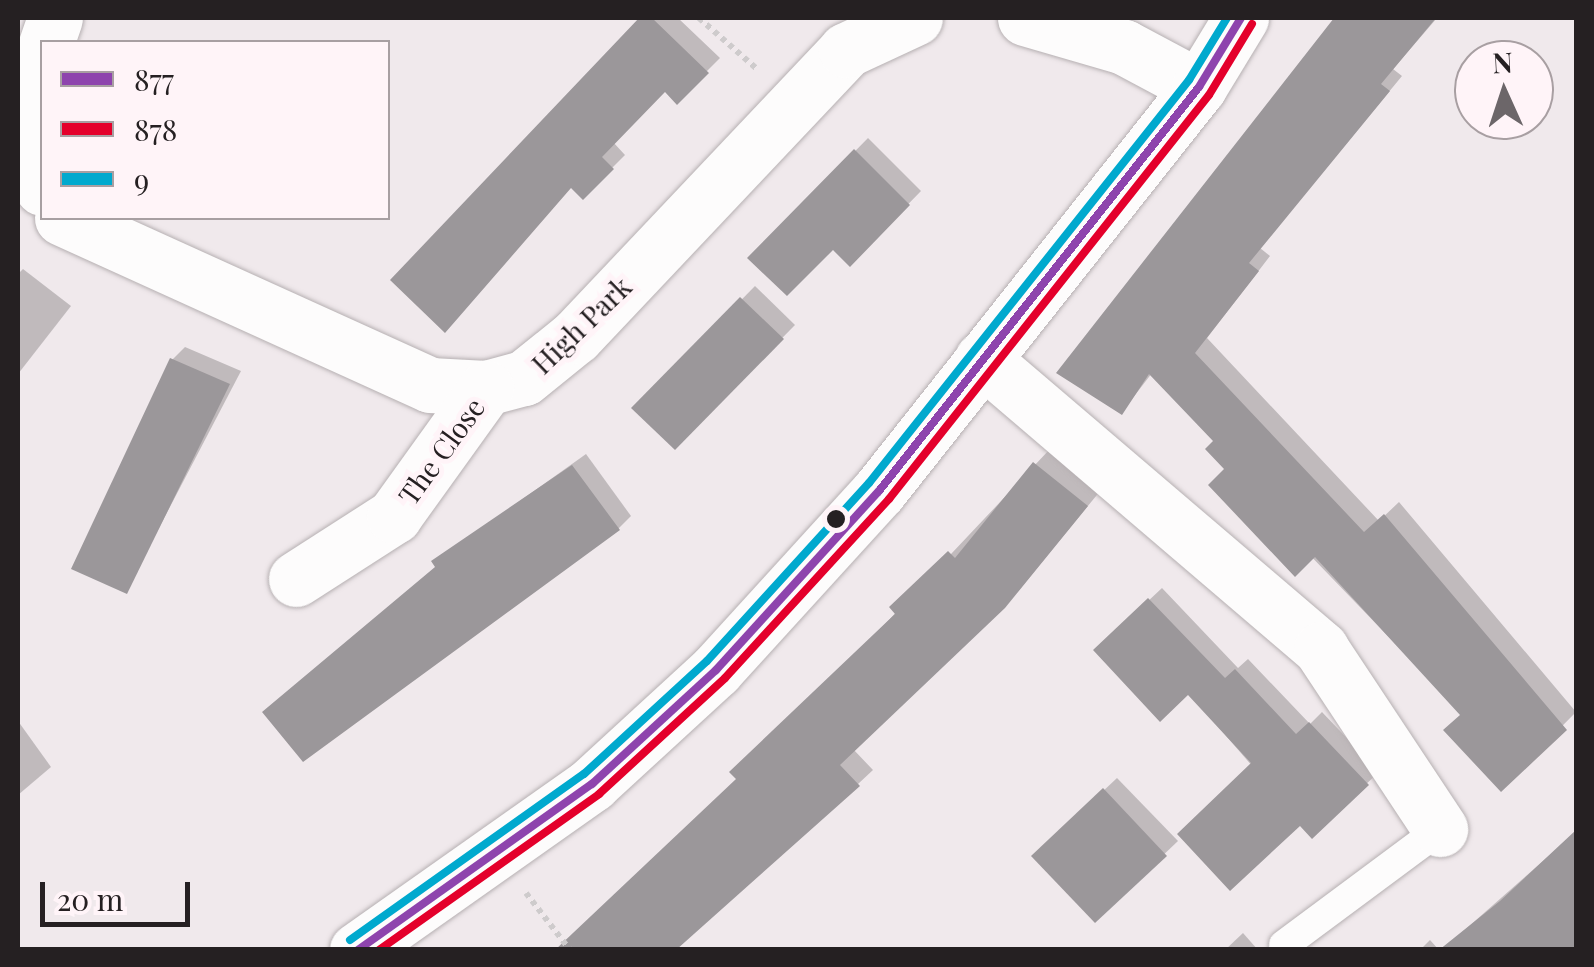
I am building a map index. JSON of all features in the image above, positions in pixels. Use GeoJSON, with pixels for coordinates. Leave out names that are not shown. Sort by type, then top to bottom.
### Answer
{"type":"FeatureCollection","features":[{"type":"Feature","properties":{"kind":"main road","name":"High Park"},"geometry":{"type":"LineString","coordinates":[[66,220],[430,385],[486,388],[524,378],[576,336],[846,50],[915,18]]}},
{"type":"Feature","properties":{"kind":"main road"},"geometry":{"type":"LineString","coordinates":[[1025,18],[1124,47],[1199,87]]}},
{"type":"Feature","properties":{"kind":"main road"},"geometry":{"type":"LineString","coordinates":[[357,950],[592,784],[716,670],[879,491],[1199,87],[1242,18]]}},
{"type":"Feature","properties":{"kind":"main road"},"geometry":{"type":"LineString","coordinates":[[40,60],[24,108],[40,179]]}},
{"type":"Feature","properties":{"kind":"main road"},"geometry":{"type":"LineString","coordinates":[[982,359],[1321,649],[1440,829]]}},
{"type":"Feature","properties":{"kind":"main road","name":"The Close"},"geometry":{"type":"LineString","coordinates":[[296,578],[394,516],[486,388]]}},
{"type":"Feature","properties":{"kind":"lane"},"geometry":{"type":"LineString","coordinates":[[1284,946],[1440,829]]}},
{"type":"Feature","properties":{"kind":"building"},"geometry":{"type":"Polygon","coordinates":[[[639,18],[652,18],[709,73],[677,105],[665,92],[602,157],[614,169],[583,200],[571,188],[445,333],[390,280],[639,18]]]}},
{"type":"Feature","properties":{"kind":"building"},"geometry":{"type":"Polygon","coordinates":[[[1334,18],[1436,18],[1381,84],[1390,91],[1249,263],[1259,271],[1195,353],[1364,532],[1384,514],[1567,730],[1501,792],[1443,730],[1460,715],[1315,557],[1295,577],[1208,485],[1224,469],[1205,449],[1213,441],[1149,374],[1122,415],[1056,373],[1334,18]]]}},
{"type":"Feature","properties":{"kind":"building"},"geometry":{"type":"Polygon","coordinates":[[[854,149],[910,205],[850,267],[833,250],[787,296],[747,258],[854,149]]]}},
{"type":"Feature","properties":{"kind":"building"},"geometry":{"type":"Polygon","coordinates":[[[740,297],[784,339],[675,450],[631,408],[740,297]]]}},
{"type":"Feature","properties":{"kind":"building"},"geometry":{"type":"Polygon","coordinates":[[[170,358],[230,384],[127,594],[71,569],[170,358]]]}},
{"type":"Feature","properties":{"kind":"building"},"geometry":{"type":"Polygon","coordinates":[[[1033,462],[1088,506],[1005,608],[840,765],[860,786],[676,950],[555,950],[736,779],[729,772],[895,614],[889,607],[948,551],[955,558],[1033,462]]]}},
{"type":"Feature","properties":{"kind":"building"},"geometry":{"type":"Polygon","coordinates":[[[572,465],[620,530],[303,762],[262,712],[435,567],[431,561],[572,465]]]}},
{"type":"Feature","properties":{"kind":"building"},"geometry":{"type":"Polygon","coordinates":[[[1148,598],[1225,678],[1235,669],[1296,734],[1309,722],[1369,785],[1312,839],[1300,826],[1230,891],[1177,834],[1251,763],[1188,695],[1160,722],[1093,650],[1148,598]]]}},
{"type":"Feature","properties":{"kind":"building"},"geometry":{"type":"Polygon","coordinates":[[[1103,788],[1167,856],[1095,923],[1031,856],[1103,788]]]}},
{"type":"Feature","properties":{"kind":"building"},"geometry":{"type":"Polygon","coordinates":[[[1576,830],[1576,950],[1439,950],[1500,901],[1576,830]]]}},
{"type":"Feature","properties":{"kind":"transit line","name":"9"},"geometry":{"type":"LineString","coordinates":[[350,940],[584,774],[707,661],[869,483],[1189,80],[1227,18]]}},
{"type":"Feature","properties":{"kind":"transit line","name":"877"},"geometry":{"type":"LineString","coordinates":[[358,950],[592,784],[716,670],[879,491],[1199,87],[1241,18]]}},
{"type":"Feature","properties":{"kind":"transit line","name":"878"},"geometry":{"type":"LineString","coordinates":[[379,950],[599,794],[725,678],[889,499],[1209,95],[1252,24]]}}]}
